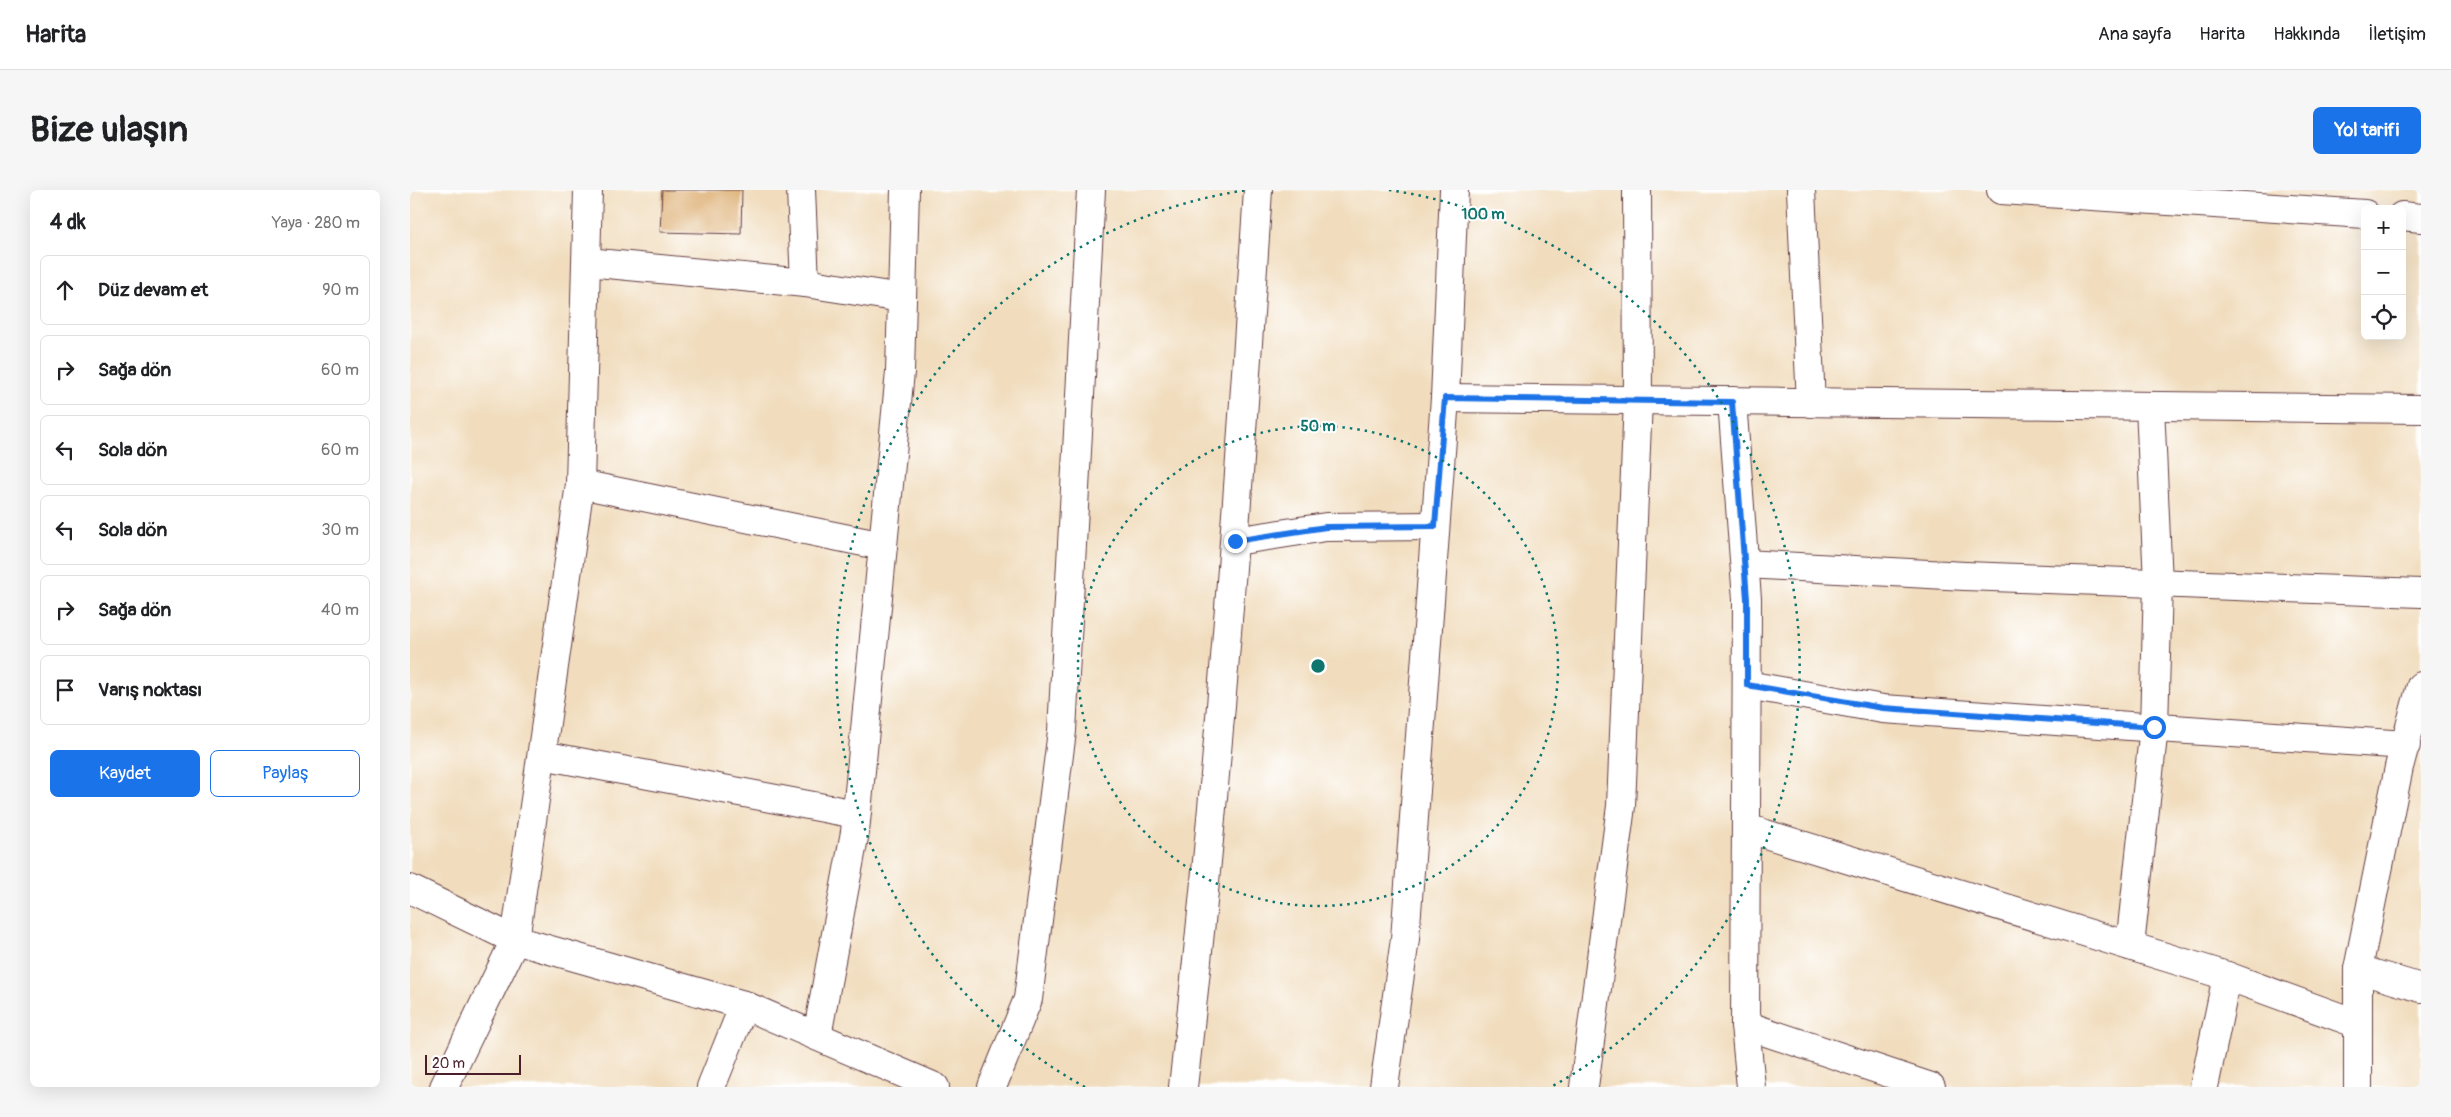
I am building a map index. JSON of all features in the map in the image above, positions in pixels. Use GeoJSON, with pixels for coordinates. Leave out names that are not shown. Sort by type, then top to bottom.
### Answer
{"type":"FeatureCollection","features":[{"type":"Feature","properties":{"kind":"street"},"geometry":{"type":"LineString","coordinates":[[444,1087],[515,940],[580,484],[588,190]]}},
{"type":"Feature","properties":{"kind":"street"},"geometry":{"type":"LineString","coordinates":[[801,190],[805,283]]}},
{"type":"Feature","properties":{"kind":"street"},"geometry":{"type":"LineString","coordinates":[[816,1036],[855,832],[900,372],[905,190]]}},
{"type":"Feature","properties":{"kind":"street"},"geometry":{"type":"LineString","coordinates":[[992,1087],[1028,999],[1062,731],[1091,190]]}},
{"type":"Feature","properties":{"kind":"street"},"geometry":{"type":"LineString","coordinates":[[1183,1087],[1199,952],[1235,541],[1258,190]]}},
{"type":"Feature","properties":{"kind":"street"},"geometry":{"type":"LineString","coordinates":[[1384,1087],[1405,938],[1445,398],[1454,190]]}},
{"type":"Feature","properties":{"kind":"street"},"geometry":{"type":"LineString","coordinates":[[1584,1087],[1621,806],[1638,400],[1637,190]]}},
{"type":"Feature","properties":{"kind":"street"},"geometry":{"type":"LineString","coordinates":[[1801,190],[1810,403]]}},
{"type":"Feature","properties":{"kind":"street"},"geometry":{"type":"LineString","coordinates":[[2001,190],[2361,214]]}},
{"type":"Feature","properties":{"kind":"street"},"geometry":{"type":"LineString","coordinates":[[2406,216],[2421,218]]}},
{"type":"Feature","properties":{"kind":"street"},"geometry":{"type":"LineString","coordinates":[[587,262],[805,283],[902,298]]}},
{"type":"Feature","properties":{"kind":"street"},"geometry":{"type":"LineString","coordinates":[[1445,398],[2421,409]]}},
{"type":"Feature","properties":{"kind":"street"},"geometry":{"type":"LineString","coordinates":[[1732,402],[1747,599],[1745,1025],[1751,1087]]}},
{"type":"Feature","properties":{"kind":"street"},"geometry":{"type":"LineString","coordinates":[[2130,946],[2154,727],[2158,584],[2150,406]]}},
{"type":"Feature","properties":{"kind":"street"},"geometry":{"type":"LineString","coordinates":[[580,484],[883,546]]}},
{"type":"Feature","properties":{"kind":"street"},"geometry":{"type":"LineString","coordinates":[[1235,541],[1326,527],[1435,526]]}},
{"type":"Feature","properties":{"kind":"street"},"geometry":{"type":"LineString","coordinates":[[1745,564],[2158,584],[2421,593]]}},
{"type":"Feature","properties":{"kind":"street"},"geometry":{"type":"LineString","coordinates":[[1747,685],[1883,708],[2406,745]]}},
{"type":"Feature","properties":{"kind":"street"},"geometry":{"type":"LineString","coordinates":[[2358,1087],[2358,969],[2406,745],[2421,686]]}},
{"type":"Feature","properties":{"kind":"street"},"geometry":{"type":"LineString","coordinates":[[542,755],[856,814]]}},
{"type":"Feature","properties":{"kind":"street"},"geometry":{"type":"LineString","coordinates":[[1746,828],[2227,976],[2358,1024]]}},
{"type":"Feature","properties":{"kind":"street"},"geometry":{"type":"LineString","coordinates":[[410,889],[515,940],[744,1005],[935,1087]]}},
{"type":"Feature","properties":{"kind":"street"},"geometry":{"type":"LineString","coordinates":[[2358,969],[2421,988]]}},
{"type":"Feature","properties":{"kind":"street"},"geometry":{"type":"LineString","coordinates":[[2204,1087],[2227,976]]}},
{"type":"Feature","properties":{"kind":"street"},"geometry":{"type":"LineString","coordinates":[[711,1087],[744,1005]]}},
{"type":"Feature","properties":{"kind":"street"},"geometry":{"type":"LineString","coordinates":[[1745,1025],[1930,1087]]}},
{"type":"Feature","properties":{"kind":"building"},"geometry":{"type":"Polygon","coordinates":[[[662,190],[742,190],[741,234],[660,232],[662,190]]]}},
{"type":"Feature","properties":{"kind":"route"},"geometry":{"type":"LineString","coordinates":[[1235,541],[1326,527],[1435,526],[1445,398],[1732,402],[1747,599],[1747,685],[1883,708],[2154,727]]}}]}
